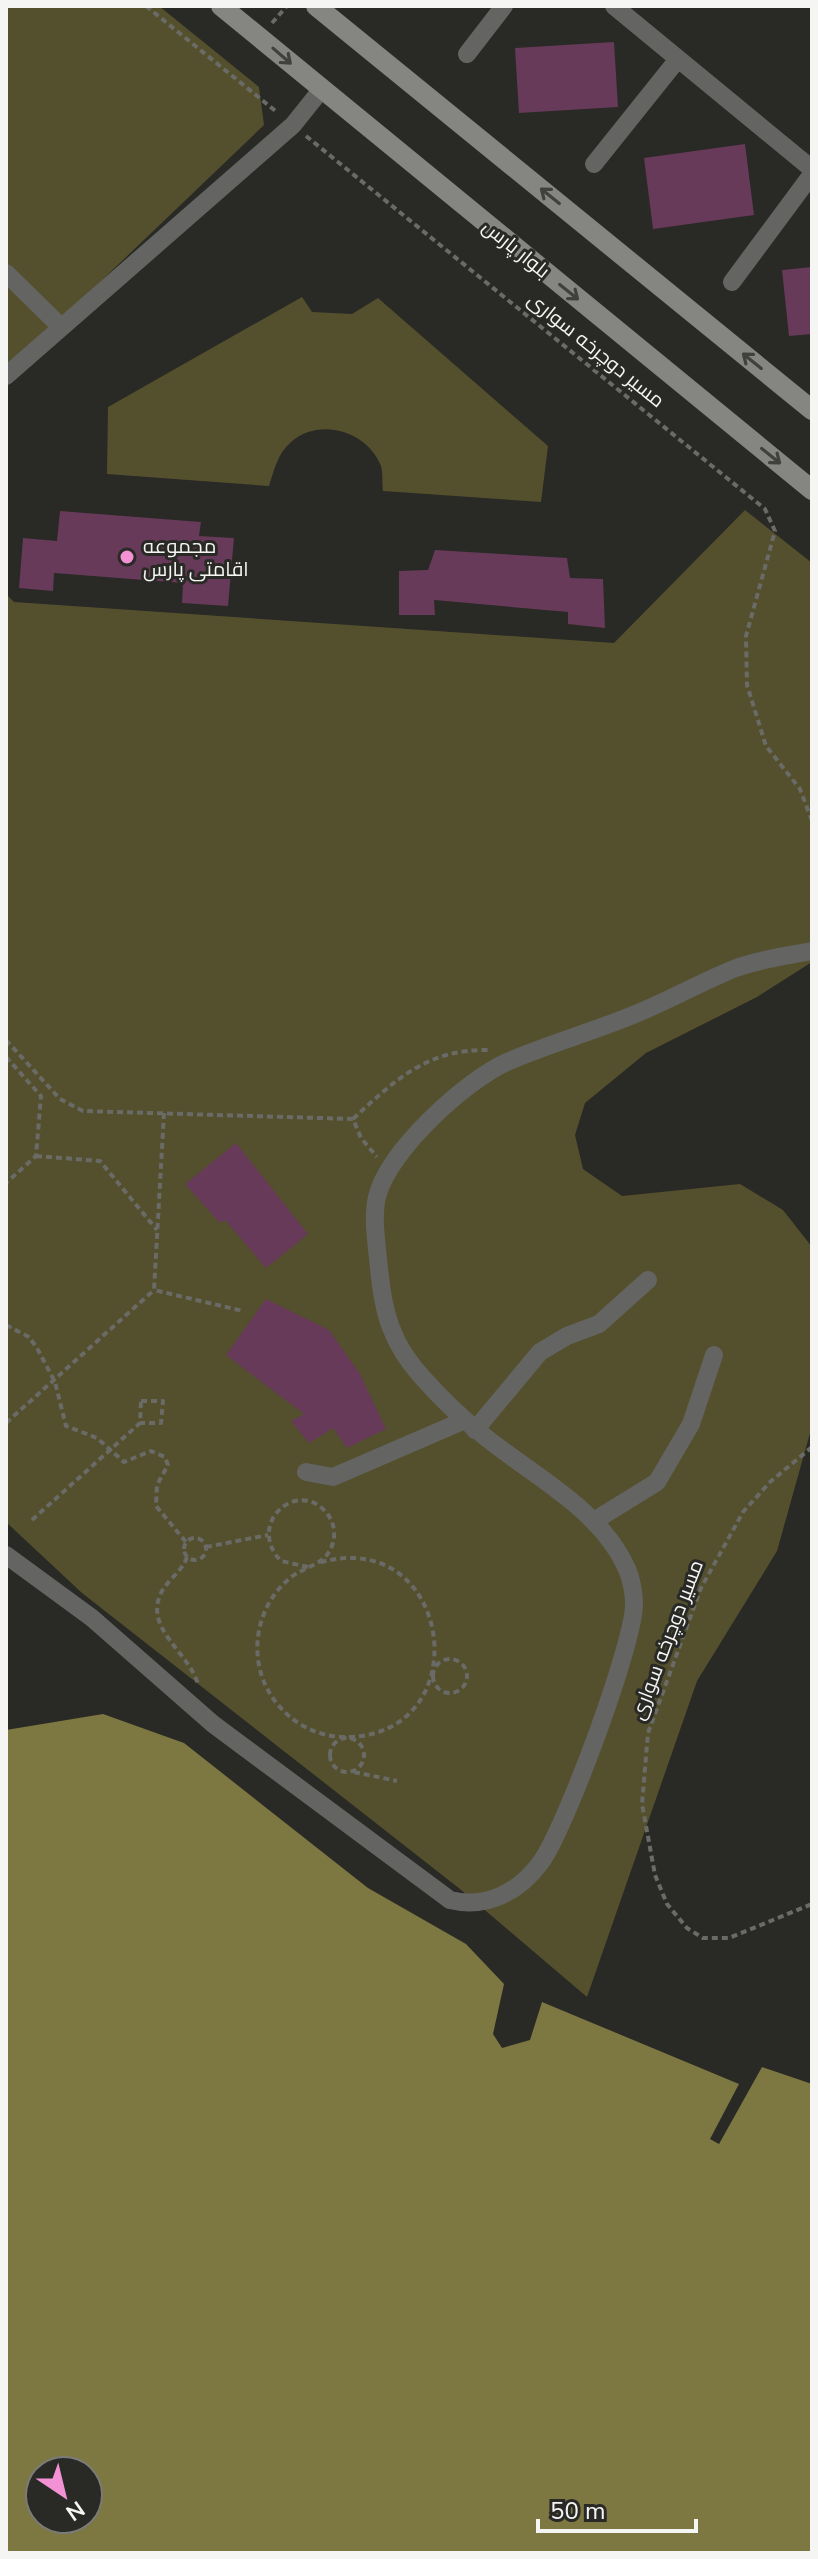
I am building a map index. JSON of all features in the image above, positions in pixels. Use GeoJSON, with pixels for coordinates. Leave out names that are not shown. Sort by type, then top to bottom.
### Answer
{"type":"FeatureCollection","features":[{"type":"Feature","properties":{"kind":"main road","name":"بلوار پارس"},"geometry":{"type":"LineString","coordinates":[[221,6],[812,490]]}},
{"type":"Feature","properties":{"kind":"main road"},"geometry":{"type":"LineString","coordinates":[[316,6],[812,410]]}},
{"type":"Feature","properties":{"kind":"street"},"geometry":{"type":"LineString","coordinates":[[467,54],[504,6]]}},
{"type":"Feature","properties":{"kind":"street"},"geometry":{"type":"LineString","coordinates":[[614,6],[812,171],[732,282]]}},
{"type":"Feature","properties":{"kind":"street"},"geometry":{"type":"LineString","coordinates":[[594,164],[678,59]]}},
{"type":"Feature","properties":{"kind":"street"},"geometry":{"type":"LineString","coordinates":[[6,376],[293,125],[321,90]]}},
{"type":"Feature","properties":{"kind":"street"},"geometry":{"type":"LineString","coordinates":[[6,273],[61,327]]}},
{"type":"Feature","properties":{"kind":"street"},"geometry":{"type":"LineString","coordinates":[[6,1555],[92,1618],[213,1724],[450,1900],[471,1905],[496,1899],[518,1885],[540,1863],[559,1831],[627,1645],[634,1605],[629,1571],[594,1521],[470,1425],[421,1376],[387,1324],[377,1242],[377,1196],[403,1148],[440,1110],[503,1064],[634,1015],[739,967],[812,951]]}},
{"type":"Feature","properties":{"kind":"street"},"geometry":{"type":"LineString","coordinates":[[306,1472],[333,1477],[470,1425],[540,1352],[567,1336],[599,1324],[648,1280]]}},
{"type":"Feature","properties":{"kind":"street"},"geometry":{"type":"LineString","coordinates":[[594,1521],[657,1482],[691,1424],[714,1355]]}},
{"type":"Feature","properties":{"kind":"path","name":"مسیر دوچرخه سواری"},"geometry":{"type":"LineString","coordinates":[[146,6],[765,509],[775,531],[746,636],[747,685],[766,746],[800,789],[812,821]]}},
{"type":"Feature","properties":{"kind":"path"},"geometry":{"type":"LineString","coordinates":[[6,1040],[71,1107],[83,1111],[353,1119],[401,1073],[462,1049],[502,1050]]}},
{"type":"Feature","properties":{"kind":"path"},"geometry":{"type":"LineString","coordinates":[[6,1057],[41,1096],[36,1156],[6,1183]]}},
{"type":"Feature","properties":{"kind":"path"},"geometry":{"type":"LineString","coordinates":[[6,1423],[154,1290],[164,1113]]}},
{"type":"Feature","properties":{"kind":"path"},"geometry":{"type":"LineString","coordinates":[[353,1119],[371,1153],[393,1167]]}},
{"type":"Feature","properties":{"kind":"path"},"geometry":{"type":"LineString","coordinates":[[36,1156],[100,1161],[157,1230]]}},
{"type":"Feature","properties":{"kind":"path"},"geometry":{"type":"LineString","coordinates":[[154,1290],[243,1311]]}},
{"type":"Feature","properties":{"kind":"path"},"geometry":{"type":"LineString","coordinates":[[6,1325],[29,1337],[55,1382],[66,1426],[97,1438],[124,1462],[151,1451],[165,1457],[168,1465],[157,1485],[156,1506],[186,1542],[187,1557],[183,1569],[162,1592],[159,1613],[162,1631],[188,1659],[200,1692]]}},
{"type":"Feature","properties":{"kind":"path"},"geometry":{"type":"LineString","coordinates":[[32,1520],[140,1423],[161,1423],[163,1401],[141,1401],[140,1423]]}},
{"type":"Feature","properties":{"kind":"path","name":"مسیر دوچرخه سواری"},"geometry":{"type":"LineString","coordinates":[[812,1447],[770,1482],[743,1512],[701,1588],[648,1733],[642,1804],[655,1875],[667,1904],[687,1928],[703,1938],[729,1938],[812,1904]]}},
{"type":"Feature","properties":{"kind":"path"},"geometry":{"type":"LineString","coordinates":[[308,1567],[281,1561],[270,1545],[268,1535],[273,1516],[280,1509],[298,1501],[317,1505],[325,1511],[334,1529],[331,1548],[318,1563]]}},
{"type":"Feature","properties":{"kind":"path"},"geometry":{"type":"LineString","coordinates":[[187,1557],[197,1559],[206,1547],[268,1535]]}},
{"type":"Feature","properties":{"kind":"path"},"geometry":{"type":"LineString","coordinates":[[186,1542],[200,1539],[206,1547]]}},
{"type":"Feature","properties":{"kind":"path"},"geometry":{"type":"LineString","coordinates":[[308,1567],[282,1585],[265,1611],[257,1642],[260,1673],[275,1702],[297,1723],[326,1735],[368,1735],[397,1722],[420,1700],[434,1671],[437,1665],[450,1659],[463,1665],[467,1678],[460,1690],[446,1693],[435,1685],[434,1671],[434,1628],[428,1608],[408,1582],[391,1569],[360,1559],[318,1563],[308,1567]]}},
{"type":"Feature","properties":{"kind":"path"},"geometry":{"type":"LineString","coordinates":[[347,1737],[362,1745],[365,1753],[359,1768],[351,1772]]}},
{"type":"Feature","properties":{"kind":"path"},"geometry":{"type":"LineString","coordinates":[[347,1737],[333,1745],[331,1761],[343,1772],[397,1781]]}},
{"type":"Feature","properties":{"kind":"shaded area"},"geometry":{"type":"Polygon","coordinates":[[[6,6],[159,6],[259,87],[264,125],[6,372],[6,6]]]}},
{"type":"Feature","properties":{"kind":"shaded area"},"geometry":{"type":"Polygon","coordinates":[[[302,297],[312,312],[352,314],[378,298],[548,446],[541,502],[383,491],[381,466],[374,454],[354,436],[329,429],[303,434],[291,442],[280,457],[269,486],[107,474],[108,407],[302,297]]]}},
{"type":"Feature","properties":{"kind":"shaded area"},"geometry":{"type":"Polygon","coordinates":[[[745,510],[812,563],[812,962],[757,997],[646,1053],[585,1103],[575,1135],[583,1169],[622,1196],[740,1184],[783,1210],[812,1247],[812,1426],[777,1551],[697,1681],[587,1997],[460,1889],[82,1593],[6,1522],[6,594],[14,602],[614,643],[745,510]]]}},
{"type":"Feature","properties":{"kind":"shaded area"},"geometry":{"type":"Polygon","coordinates":[[[103,1714],[184,1743],[368,1888],[466,1944],[504,1984],[493,2034],[502,2048],[530,2040],[542,2002],[739,2084],[710,2139],[719,2144],[762,2067],[812,2084],[812,2553],[6,2553],[6,1730],[103,1714]]]}},
{"type":"Feature","properties":{"kind":"building"},"geometry":{"type":"Polygon","coordinates":[[[614,42],[618,107],[519,113],[515,48],[614,42]]]}},
{"type":"Feature","properties":{"kind":"building"},"geometry":{"type":"Polygon","coordinates":[[[745,144],[754,215],[653,229],[644,158],[745,144]]]}},
{"type":"Feature","properties":{"kind":"building"},"geometry":{"type":"Polygon","coordinates":[[[812,267],[812,334],[789,336],[782,270],[812,267]]]}},
{"type":"Feature","properties":{"kind":"building","name":"مجموعه اقامتی پارس"},"geometry":{"type":"Polygon","coordinates":[[[60,511],[201,522],[199,536],[234,538],[228,606],[182,603],[183,583],[54,573],[53,591],[19,588],[23,538],[57,541],[60,511]]]}},
{"type":"Feature","properties":{"kind":"building"},"geometry":{"type":"Polygon","coordinates":[[[435,550],[567,558],[570,578],[603,579],[605,628],[568,624],[568,612],[434,600],[435,615],[399,615],[399,571],[428,570],[435,550]]]}},
{"type":"Feature","properties":{"kind":"building"},"geometry":{"type":"Polygon","coordinates":[[[236,1143],[308,1234],[266,1268],[225,1220],[220,1223],[185,1184],[236,1143]]]}},
{"type":"Feature","properties":{"kind":"building"},"geometry":{"type":"Polygon","coordinates":[[[266,1299],[329,1330],[360,1374],[386,1429],[347,1448],[333,1428],[309,1443],[291,1421],[304,1414],[226,1355],[266,1299]]]}},
{"type":"Feature","properties":{"kind":"place","name":"مجموعه اقامتی پارس"},"geometry":{"type":"Point","coordinates":[127,557]}}]}
